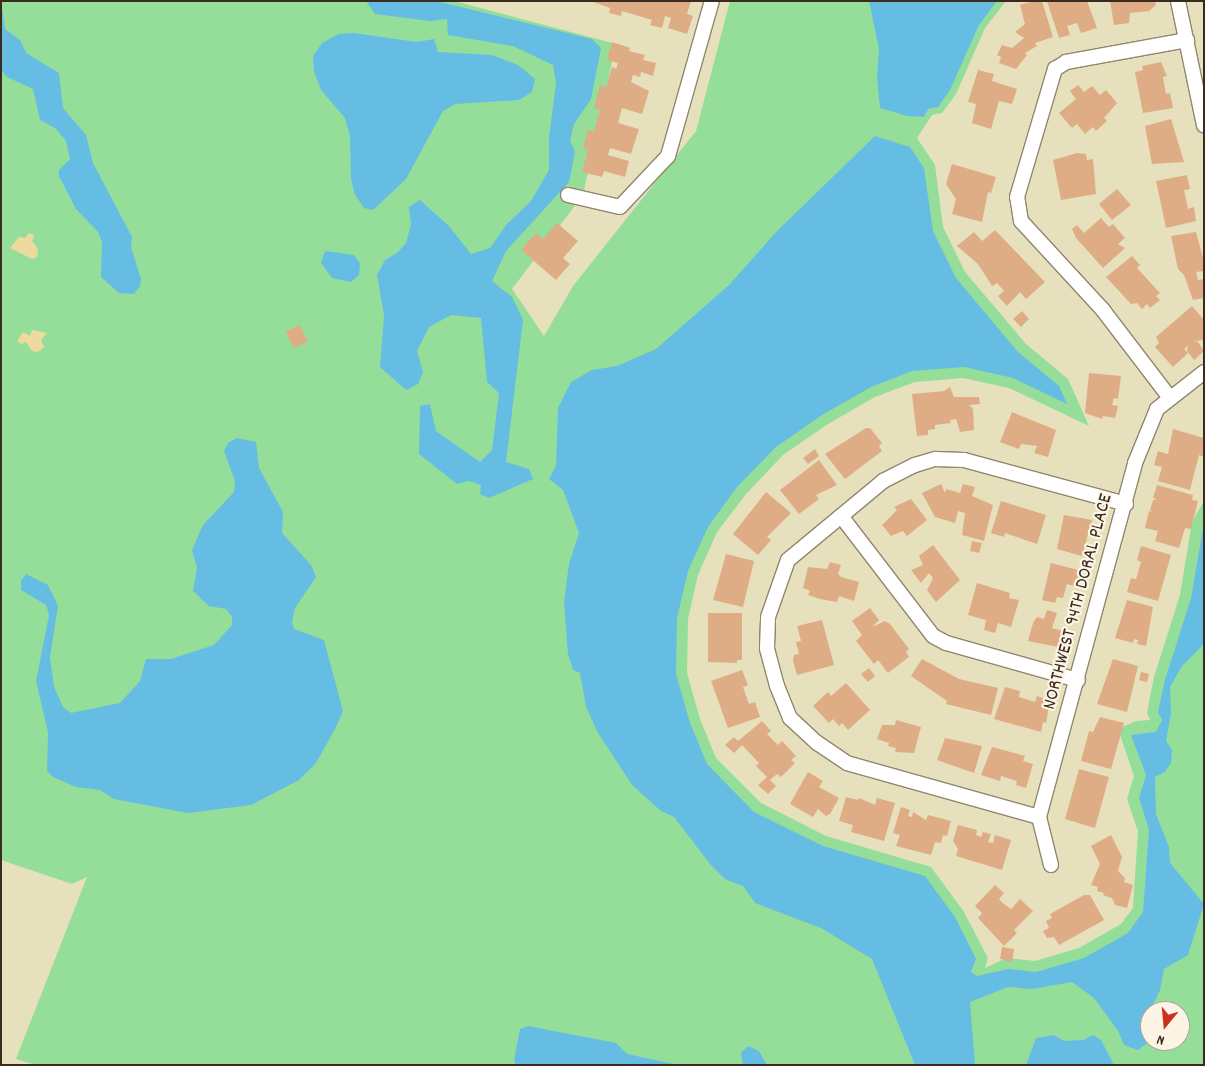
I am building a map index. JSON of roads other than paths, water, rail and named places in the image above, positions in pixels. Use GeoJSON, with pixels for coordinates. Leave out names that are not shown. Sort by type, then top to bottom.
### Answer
{"type":"FeatureCollection","features":[{"type":"Feature","properties":{"kind":"street"},"geometry":{"type":"LineString","coordinates":[[568,195],[620,207],[668,156],[712,1]]}},
{"type":"Feature","properties":{"kind":"street"},"geometry":{"type":"LineString","coordinates":[[1178,1],[1204,125]]}},
{"type":"Feature","properties":{"kind":"street"},"geometry":{"type":"LineString","coordinates":[[1170,398],[1103,310],[1021,221],[1016,197],[1055,68],[1066,62],[1187,40]]}},
{"type":"Feature","properties":{"kind":"street","name":"NORTHWEST 94TH DORAL PLACE"},"geometry":{"type":"LineString","coordinates":[[1038,817],[1146,433],[1157,409],[1204,372]]}},
{"type":"Feature","properties":{"kind":"street"},"geometry":{"type":"LineString","coordinates":[[1051,865],[1038,817],[847,763],[818,743],[790,718],[777,686],[767,648],[768,617],[788,560],[883,481],[915,464],[935,459],[964,460],[1126,504]]}},
{"type":"Feature","properties":{"kind":"street"},"geometry":{"type":"LineString","coordinates":[[841,516],[933,636],[946,643],[1078,680]]}},
{"type":"Feature","properties":{"kind":"water"},"geometry":{"type":"Polygon","coordinates":[[[1,1],[5,29],[20,40],[26,53],[59,73],[63,108],[86,135],[93,163],[132,237],[131,247],[141,279],[140,286],[134,294],[119,293],[101,277],[102,242],[98,232],[76,209],[59,176],[59,170],[70,159],[66,141],[55,128],[40,120],[33,89],[7,77],[1,70],[1,1]]]}},
{"type":"Feature","properties":{"kind":"water"},"geometry":{"type":"Polygon","coordinates":[[[366,1],[436,1],[592,39],[601,48],[591,99],[574,124],[570,141],[575,152],[569,182],[506,251],[492,281],[512,297],[523,320],[506,462],[529,469],[533,479],[489,498],[480,494],[481,485],[469,481],[457,484],[419,454],[420,406],[430,404],[436,431],[480,462],[492,450],[499,393],[487,382],[481,318],[451,315],[429,327],[417,351],[423,372],[418,384],[406,390],[380,367],[384,315],[377,275],[385,260],[397,253],[406,243],[411,225],[409,207],[420,200],[449,226],[471,254],[490,248],[507,224],[531,201],[549,170],[549,137],[556,83],[553,65],[513,46],[448,35],[447,19],[430,21],[375,14],[366,1]]]}},
{"type":"Feature","properties":{"kind":"water"},"geometry":{"type":"Polygon","coordinates":[[[869,1],[997,1],[979,25],[950,90],[938,107],[928,109],[924,117],[907,116],[880,108],[877,78],[879,49],[869,1]]]}},
{"type":"Feature","properties":{"kind":"water"},"geometry":{"type":"Polygon","coordinates":[[[354,33],[417,42],[434,39],[438,52],[492,55],[518,65],[535,79],[532,92],[519,100],[455,104],[443,111],[406,179],[373,210],[364,208],[355,195],[351,179],[350,136],[345,118],[321,90],[314,72],[313,56],[322,43],[339,34],[354,33]]]}},
{"type":"Feature","properties":{"kind":"water"},"geometry":{"type":"Polygon","coordinates":[[[875,136],[910,147],[924,168],[933,231],[956,278],[1018,352],[1059,386],[1067,404],[1013,378],[964,367],[912,371],[871,387],[822,415],[776,447],[737,487],[708,527],[688,571],[677,618],[676,674],[690,723],[707,764],[754,812],[823,846],[925,876],[955,917],[976,959],[971,972],[977,976],[1008,969],[1036,972],[1084,958],[1128,933],[1143,912],[1149,830],[1139,798],[1146,775],[1131,735],[1156,732],[1162,720],[1158,712],[1165,680],[1191,598],[1204,523],[1204,644],[1182,666],[1170,687],[1171,713],[1166,741],[1172,750],[1171,763],[1165,772],[1155,777],[1156,814],[1169,847],[1170,863],[1204,904],[1188,955],[1164,969],[1160,990],[1155,1001],[1140,1001],[1140,1048],[1138,1050],[1124,1045],[1118,1031],[1094,998],[1072,982],[1032,989],[1008,987],[970,1002],[975,1065],[915,1065],[872,959],[821,928],[755,903],[743,886],[725,879],[710,864],[674,817],[661,811],[632,785],[598,733],[586,707],[580,673],[573,670],[568,654],[564,602],[569,564],[579,533],[563,490],[549,479],[556,466],[558,408],[571,382],[592,370],[617,366],[656,349],[730,284],[777,231],[875,136]]]}},
{"type":"Feature","properties":{"kind":"water"},"geometry":{"type":"Polygon","coordinates":[[[325,251],[354,255],[360,263],[359,275],[351,282],[332,278],[321,263],[325,251]]]}},
{"type":"Feature","properties":{"kind":"water"},"geometry":{"type":"Polygon","coordinates":[[[237,438],[256,442],[259,468],[283,512],[282,533],[311,565],[316,577],[295,608],[292,622],[294,629],[324,640],[343,711],[336,727],[316,763],[299,780],[251,805],[188,813],[114,799],[100,790],[76,787],[53,777],[47,771],[48,732],[36,681],[49,615],[46,605],[21,590],[21,581],[26,574],[48,585],[58,606],[50,657],[54,687],[63,707],[71,713],[120,703],[140,681],[146,659],[171,659],[214,645],[232,625],[232,617],[226,609],[209,606],[193,591],[197,568],[192,550],[203,525],[234,492],[235,481],[224,451],[228,443],[237,438]]]}},
{"type":"Feature","properties":{"kind":"water"},"geometry":{"type":"Polygon","coordinates":[[[528,1026],[616,1043],[627,1054],[678,1065],[516,1065],[514,1060],[520,1029],[528,1026]]]}},
{"type":"Feature","properties":{"kind":"water"},"geometry":{"type":"Polygon","coordinates":[[[1054,1035],[1064,1041],[1083,1040],[1093,1035],[1101,1040],[1114,1065],[1026,1065],[1036,1038],[1054,1035]]]}},
{"type":"Feature","properties":{"kind":"water"},"geometry":{"type":"Polygon","coordinates":[[[748,1046],[759,1051],[767,1065],[743,1065],[741,1053],[748,1046]]]}}]}
